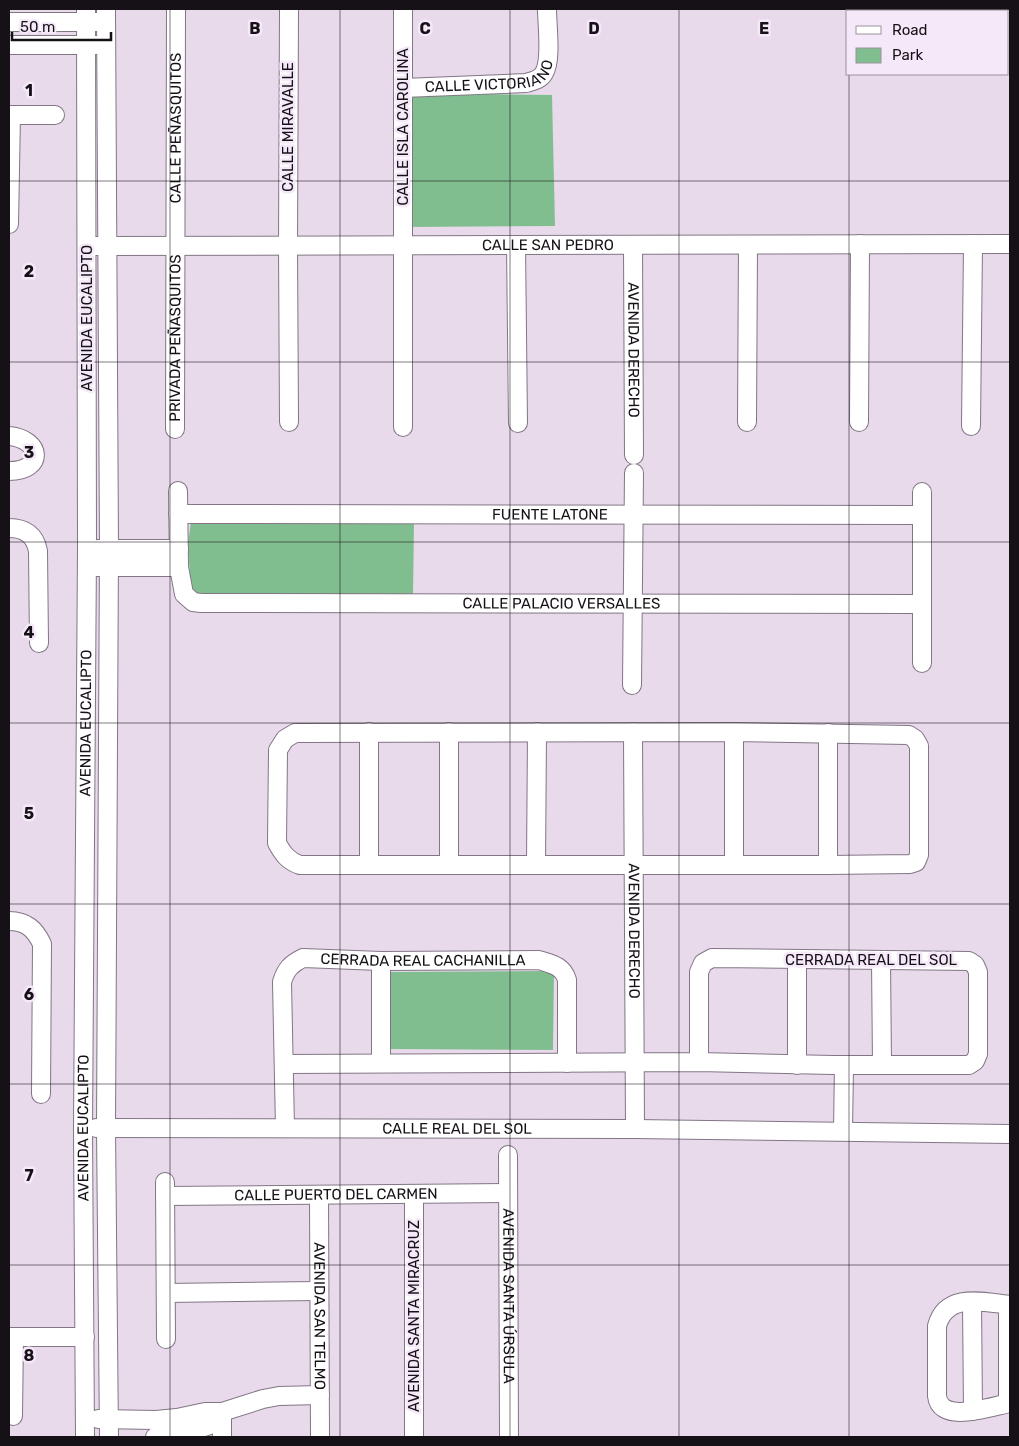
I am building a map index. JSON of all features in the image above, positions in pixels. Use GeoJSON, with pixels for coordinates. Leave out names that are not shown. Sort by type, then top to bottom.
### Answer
{"type":"FeatureCollection","features":[{"type":"Feature","properties":{"kind":"street","name":"CALLE PEÑASQUITOS"},"geometry":{"type":"LineString","coordinates":[[176,9],[176,246]]}},
{"type":"Feature","properties":{"kind":"street","name":"CALLE MIRAVALLE"},"geometry":{"type":"LineString","coordinates":[[289,9],[289,422]]}},
{"type":"Feature","properties":{"kind":"street","name":"CALLE ISLA CAROLINA"},"geometry":{"type":"LineString","coordinates":[[403,9],[403,427]]}},
{"type":"Feature","properties":{"kind":"street","name":"CALLE VICTORIANO"},"geometry":{"type":"LineString","coordinates":[[403,88],[526,83],[537,80],[544,74],[548,62],[547,9]]}},
{"type":"Feature","properties":{"kind":"street"},"geometry":{"type":"LineString","coordinates":[[9,22],[46,22],[86,15],[106,15]]}},
{"type":"Feature","properties":{"kind":"street","name":"AVENIDA EUCALIPTO"},"geometry":{"type":"LineString","coordinates":[[85,1437],[83,1128],[88,246],[86,15]]}},
{"type":"Feature","properties":{"kind":"street","name":"AVENIDA EUCALIPTO"},"geometry":{"type":"LineString","coordinates":[[106,15],[108,549],[106,1128],[108,1437]]}},
{"type":"Feature","properties":{"kind":"street"},"geometry":{"type":"LineString","coordinates":[[46,22],[46,45]]}},
{"type":"Feature","properties":{"kind":"street"},"geometry":{"type":"LineString","coordinates":[[9,45],[106,45]]}},
{"type":"Feature","properties":{"kind":"street"},"geometry":{"type":"LineString","coordinates":[[10,224],[10,115],[54,115]]}},
{"type":"Feature","properties":{"kind":"street"},"geometry":{"type":"LineString","coordinates":[[747,422],[748,244]]}},
{"type":"Feature","properties":{"kind":"street"},"geometry":{"type":"LineString","coordinates":[[859,422],[860,244]]}},
{"type":"Feature","properties":{"kind":"street"},"geometry":{"type":"LineString","coordinates":[[972,426],[973,244]]}},
{"type":"Feature","properties":{"kind":"street","name":"CALLE SAN PEDRO"},"geometry":{"type":"LineString","coordinates":[[88,246],[1010,244]]}},
{"type":"Feature","properties":{"kind":"street"},"geometry":{"type":"LineString","coordinates":[[516,245],[518,423]]}},
{"type":"Feature","properties":{"kind":"street","name":"AVENIDA DERECHO"},"geometry":{"type":"LineString","coordinates":[[633,245],[634,455]]}},
{"type":"Feature","properties":{"kind":"street","name":"PRIVADA PEÑASQUITOS"},"geometry":{"type":"LineString","coordinates":[[175,430],[176,246]]}},
{"type":"Feature","properties":{"kind":"street"},"geometry":{"type":"LineString","coordinates":[[9,436],[26,439],[34,450],[35,459],[30,467],[20,471],[9,471]]}},
{"type":"Feature","properties":{"kind":"street"},"geometry":{"type":"LineString","coordinates":[[632,685],[634,473]]}},
{"type":"Feature","properties":{"kind":"street"},"geometry":{"type":"LineString","coordinates":[[86,568],[179,567],[178,491]]}},
{"type":"Feature","properties":{"kind":"street"},"geometry":{"type":"LineString","coordinates":[[922,492],[922,664]]}},
{"type":"Feature","properties":{"kind":"street","name":"FUENTE LATONE"},"geometry":{"type":"LineString","coordinates":[[178,514],[922,515]]}},
{"type":"Feature","properties":{"kind":"street"},"geometry":{"type":"LineString","coordinates":[[9,528],[19,528],[30,535],[36,542],[38,551],[39,643]]}},
{"type":"Feature","properties":{"kind":"street"},"geometry":{"type":"LineString","coordinates":[[87,549],[179,549]]}},
{"type":"Feature","properties":{"kind":"street","name":"CALLE PALACIO VERSALLES"},"geometry":{"type":"LineString","coordinates":[[179,567],[184,594],[193,602],[201,604],[633,602],[922,604]]}},
{"type":"Feature","properties":{"kind":"street"},"geometry":{"type":"LineString","coordinates":[[369,732],[369,865]]}},
{"type":"Feature","properties":{"kind":"street"},"geometry":{"type":"LineString","coordinates":[[449,865],[450,732]]}},
{"type":"Feature","properties":{"kind":"street"},"geometry":{"type":"LineString","coordinates":[[536,865],[537,732]]}},
{"type":"Feature","properties":{"kind":"street"},"geometry":{"type":"LineString","coordinates":[[633,732],[909,735],[915,739],[919,746],[919,856],[916,862],[910,864],[300,865],[293,863],[284,856],[277,843],[278,750],[284,739],[295,733],[633,732]]}},
{"type":"Feature","properties":{"kind":"street","name":"AVENIDA DERECHO"},"geometry":{"type":"LineString","coordinates":[[633,732],[635,1129]]}},
{"type":"Feature","properties":{"kind":"street"},"geometry":{"type":"LineString","coordinates":[[734,732],[734,865]]}},
{"type":"Feature","properties":{"kind":"street"},"geometry":{"type":"LineString","coordinates":[[828,733],[828,865]]}},
{"type":"Feature","properties":{"kind":"street"},"geometry":{"type":"LineString","coordinates":[[9,921],[18,921],[30,926],[37,933],[42,944],[41,1094]]}},
{"type":"Feature","properties":{"kind":"street","name":"CERRADA REAL CACHANILLA"},"geometry":{"type":"LineString","coordinates":[[285,1128],[282,982],[285,973],[292,964],[303,958],[381,961],[539,960],[552,964],[561,968],[567,980],[567,1063]]}},
{"type":"Feature","properties":{"kind":"street","name":"CERRADA REAL DEL SOL"},"geometry":{"type":"LineString","coordinates":[[634,1062],[797,1065],[969,1065],[975,1062],[978,1054],[978,972],[970,960],[712,958],[703,963],[700,972],[700,1062]]}},
{"type":"Feature","properties":{"kind":"street"},"geometry":{"type":"LineString","coordinates":[[797,1065],[798,960]]}},
{"type":"Feature","properties":{"kind":"street"},"geometry":{"type":"LineString","coordinates":[[881,960],[882,1065]]}},
{"type":"Feature","properties":{"kind":"street"},"geometry":{"type":"LineString","coordinates":[[381,961],[381,1063]]}},
{"type":"Feature","properties":{"kind":"street"},"geometry":{"type":"LineString","coordinates":[[284,1064],[634,1062]]}},
{"type":"Feature","properties":{"kind":"street"},"geometry":{"type":"LineString","coordinates":[[837,1131],[839,1065]]}},
{"type":"Feature","properties":{"kind":"street","name":"CALLE REAL DEL SOL"},"geometry":{"type":"LineString","coordinates":[[83,1128],[635,1129],[1008,1133]]}},
{"type":"Feature","properties":{"kind":"street","name":"AVENIDA SANTA ÚRSULA"},"geometry":{"type":"LineString","coordinates":[[508,1155],[509,1437]]}},
{"type":"Feature","properties":{"kind":"street","name":"CALLE PUERTO DEL CARMEN"},"geometry":{"type":"LineString","coordinates":[[166,1293],[165,1189],[319,1195],[508,1193]]}},
{"type":"Feature","properties":{"kind":"street","name":"AVENIDA SANTA MIRACRUZ"},"geometry":{"type":"LineString","coordinates":[[414,1194],[414,1437]]}},
{"type":"Feature","properties":{"kind":"street","name":"AVENIDA SAN TELMO"},"geometry":{"type":"LineString","coordinates":[[319,1195],[320,1437]]}},
{"type":"Feature","properties":{"kind":"street"},"geometry":{"type":"LineString","coordinates":[[166,1339],[166,1293],[319,1291]]}},
{"type":"Feature","properties":{"kind":"street"},"geometry":{"type":"LineString","coordinates":[[958,1302],[972,1302],[1009,1305],[1009,1403],[973,1411],[953,1412],[942,1408],[938,1403],[937,1326],[940,1317],[947,1308],[958,1302]]}},
{"type":"Feature","properties":{"kind":"street"},"geometry":{"type":"LineString","coordinates":[[972,1302],[973,1411]]}},
{"type":"Feature","properties":{"kind":"street"},"geometry":{"type":"LineString","coordinates":[[13,1416],[11,1337],[85,1338]]}},
{"type":"Feature","properties":{"kind":"street"},"geometry":{"type":"LineString","coordinates":[[85,1419],[156,1420],[177,1418],[205,1412],[222,1412],[262,1399],[279,1396],[320,1395]]}},
{"type":"Feature","properties":{"kind":"street"},"geometry":{"type":"LineString","coordinates":[[155,1437],[186,1433],[210,1425],[222,1412]]}},
{"type":"Feature","properties":{"kind":"street"},"geometry":{"type":"LineString","coordinates":[[222,1412],[222,1437]]}},
{"type":"Feature","properties":{"kind":"green space"},"geometry":{"type":"Polygon","coordinates":[[[410,93],[552,95],[555,226],[409,227],[410,93]]]}},
{"type":"Feature","properties":{"kind":"green space"},"geometry":{"type":"Polygon","coordinates":[[[191,521],[414,522],[413,595],[191,594],[188,544],[191,521]]]}},
{"type":"Feature","properties":{"kind":"green space"},"geometry":{"type":"Polygon","coordinates":[[[554,971],[553,1050],[389,1049],[387,972],[554,971]]]}}]}
